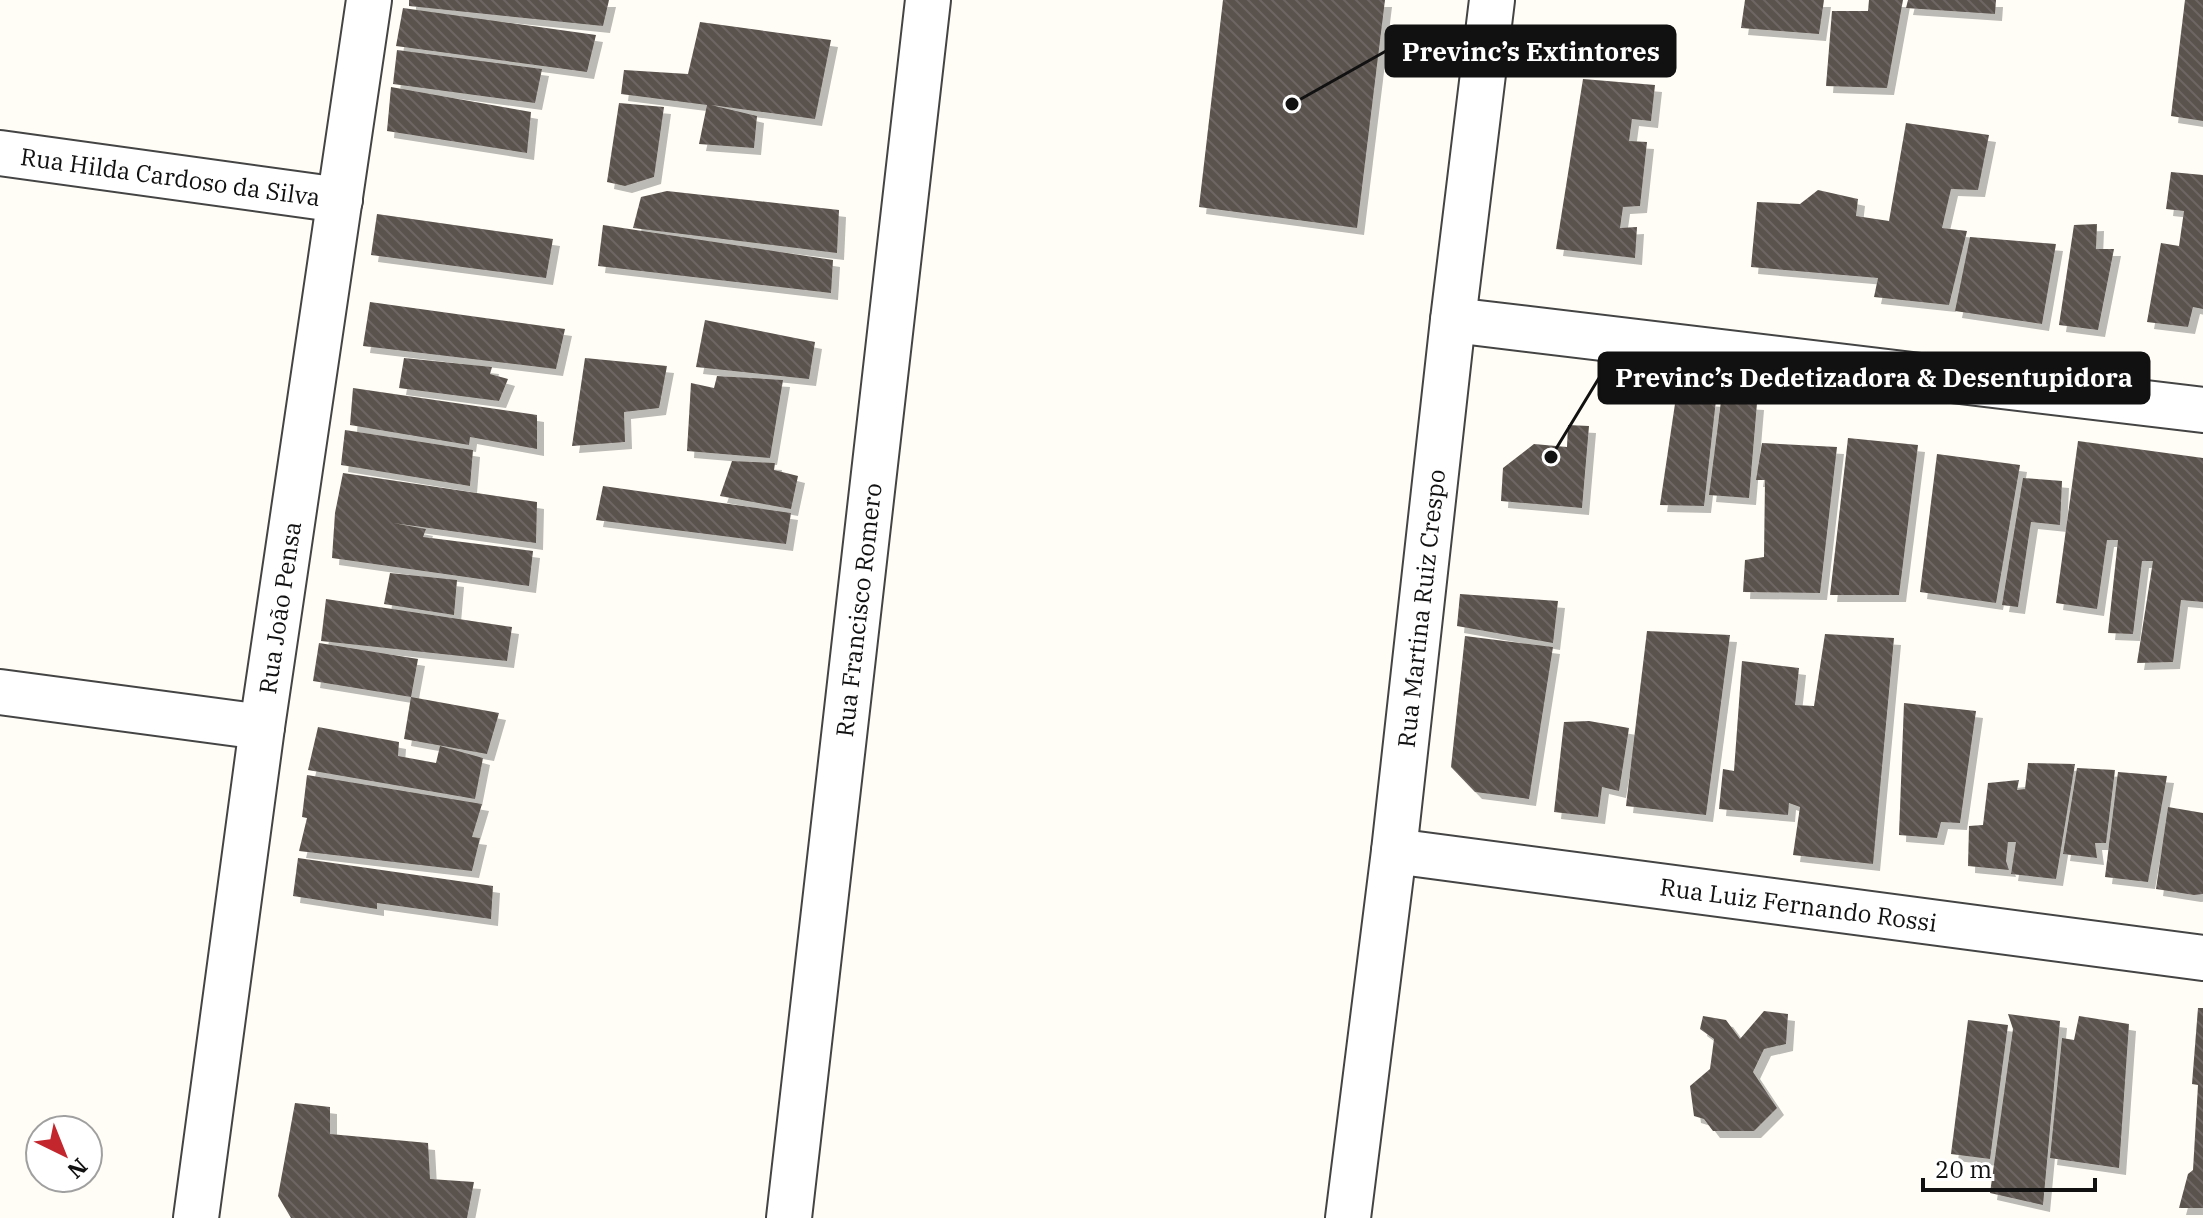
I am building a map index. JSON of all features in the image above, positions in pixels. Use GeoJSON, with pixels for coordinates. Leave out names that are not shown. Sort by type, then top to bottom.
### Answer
{"type":"FeatureCollection","features":[{"type":"Feature","properties":{"kind":"street","name":"Rua João Pensa"},"geometry":{"type":"LineString","coordinates":[[196,1218],[262,727],[369,0]]}},
{"type":"Feature","properties":{"kind":"street","name":"Rua Francisco Romero"},"geometry":{"type":"LineString","coordinates":[[789,1218],[928,0]]}},
{"type":"Feature","properties":{"kind":"street","name":"Rua Martina Ruiz Crespo"},"geometry":{"type":"LineString","coordinates":[[1348,1218],[1394,851],[1492,0]]}},
{"type":"Feature","properties":{"kind":"street","name":"Rua Hilda Cardoso da Silva"},"geometry":{"type":"LineString","coordinates":[[0,153],[340,200]]}},
{"type":"Feature","properties":{"kind":"street"},"geometry":{"type":"LineString","coordinates":[[1453,320],[2203,410]]}},
{"type":"Feature","properties":{"kind":"street"},"geometry":{"type":"LineString","coordinates":[[0,692],[262,727]]}},
{"type":"Feature","properties":{"kind":"street","name":"Rua Luiz Fernando Rossi"},"geometry":{"type":"LineString","coordinates":[[1394,851],[2203,958]]}},
{"type":"Feature","properties":{"kind":"building"},"geometry":{"type":"Polygon","coordinates":[[[409,0],[609,0],[603,26],[409,6],[409,0]]]}},
{"type":"Feature","properties":{"kind":"building"},"geometry":{"type":"Polygon","coordinates":[[[1223,0],[1385,0],[1357,228],[1199,207],[1223,0]]]}},
{"type":"Feature","properties":{"kind":"building"},"geometry":{"type":"Polygon","coordinates":[[[1745,0],[1824,0],[1819,34],[1741,28],[1745,0]]]}},
{"type":"Feature","properties":{"kind":"building"},"geometry":{"type":"Polygon","coordinates":[[[1869,0],[1903,0],[1887,88],[1826,86],[1832,11],[1868,11],[1869,0]]]}},
{"type":"Feature","properties":{"kind":"building"},"geometry":{"type":"Polygon","coordinates":[[[1908,0],[1996,0],[1995,14],[1906,8],[1908,0]]]}},
{"type":"Feature","properties":{"kind":"building"},"geometry":{"type":"Polygon","coordinates":[[[2185,0],[2203,0],[2203,121],[2171,116],[2185,0]]]}},
{"type":"Feature","properties":{"kind":"building"},"geometry":{"type":"Polygon","coordinates":[[[403,8],[596,35],[587,72],[396,46],[403,8]]]}},
{"type":"Feature","properties":{"kind":"building"},"geometry":{"type":"Polygon","coordinates":[[[700,22],[831,40],[815,119],[711,105],[757,116],[754,148],[699,144],[707,105],[621,94],[624,70],[688,74],[700,22]]]}},
{"type":"Feature","properties":{"kind":"building"},"geometry":{"type":"Polygon","coordinates":[[[397,50],[542,69],[535,103],[393,84],[397,50]]]}},
{"type":"Feature","properties":{"kind":"building"},"geometry":{"type":"Polygon","coordinates":[[[1583,79],[1655,85],[1651,121],[1632,119],[1629,141],[1647,142],[1640,206],[1623,207],[1620,228],[1637,227],[1635,258],[1556,249],[1583,79]]]}},
{"type":"Feature","properties":{"kind":"building"},"geometry":{"type":"Polygon","coordinates":[[[391,87],[531,112],[527,153],[387,131],[391,87]]]}},
{"type":"Feature","properties":{"kind":"building"},"geometry":{"type":"Polygon","coordinates":[[[619,103],[664,107],[654,177],[625,186],[607,182],[619,103]]]}},
{"type":"Feature","properties":{"kind":"building"},"geometry":{"type":"Polygon","coordinates":[[[1906,123],[1989,135],[1978,190],[1951,189],[1942,228],[1967,231],[1949,305],[1874,297],[1878,278],[1751,267],[1757,202],[1800,204],[1818,190],[1858,199],[1856,216],[1889,221],[1906,123]]]}},
{"type":"Feature","properties":{"kind":"building"},"geometry":{"type":"Polygon","coordinates":[[[2171,172],[2203,175],[2203,309],[2193,307],[2188,327],[2147,322],[2161,243],[2179,246],[2184,211],[2166,209],[2171,172]]]}},
{"type":"Feature","properties":{"kind":"building"},"geometry":{"type":"Polygon","coordinates":[[[667,191],[839,210],[837,253],[633,228],[641,197],[667,191]]]}},
{"type":"Feature","properties":{"kind":"building"},"geometry":{"type":"Polygon","coordinates":[[[377,214],[553,239],[546,278],[371,255],[377,214]]]}},
{"type":"Feature","properties":{"kind":"building"},"geometry":{"type":"Polygon","coordinates":[[[2097,224],[2096,249],[2114,249],[2098,330],[2059,325],[2074,225],[2097,224]]]}},
{"type":"Feature","properties":{"kind":"building"},"geometry":{"type":"Polygon","coordinates":[[[603,225],[833,260],[831,293],[598,266],[603,225]]]}},
{"type":"Feature","properties":{"kind":"building"},"geometry":{"type":"Polygon","coordinates":[[[1970,237],[2056,244],[2042,324],[1955,311],[1970,237]]]}},
{"type":"Feature","properties":{"kind":"building"},"geometry":{"type":"Polygon","coordinates":[[[370,302],[565,329],[556,369],[363,346],[370,302]]]}},
{"type":"Feature","properties":{"kind":"building"},"geometry":{"type":"Polygon","coordinates":[[[705,320],[815,342],[809,379],[696,367],[705,320]]]}},
{"type":"Feature","properties":{"kind":"building"},"geometry":{"type":"Polygon","coordinates":[[[404,358],[492,367],[490,374],[508,379],[499,401],[399,388],[404,358]]]}},
{"type":"Feature","properties":{"kind":"building"},"geometry":{"type":"Polygon","coordinates":[[[585,358],[667,366],[659,408],[624,412],[625,442],[572,446],[585,358]]]}},
{"type":"Feature","properties":{"kind":"building"},"geometry":{"type":"Polygon","coordinates":[[[717,376],[783,380],[770,458],[687,451],[691,383],[714,388],[717,376]]]}},
{"type":"Feature","properties":{"kind":"building"},"geometry":{"type":"Polygon","coordinates":[[[353,388],[537,415],[537,449],[470,437],[469,445],[350,425],[353,388]]]}},
{"type":"Feature","properties":{"kind":"building"},"geometry":{"type":"Polygon","coordinates":[[[1676,397],[1716,400],[1704,506],[1660,505],[1676,397]]]}},
{"type":"Feature","properties":{"kind":"building"},"geometry":{"type":"Polygon","coordinates":[[[1721,401],[1757,403],[1749,498],[1709,495],[1721,401]]]}},
{"type":"Feature","properties":{"kind":"building"},"geometry":{"type":"Polygon","coordinates":[[[1568,425],[1589,426],[1582,508],[1501,501],[1503,468],[1534,444],[1567,447],[1568,425]]]}},
{"type":"Feature","properties":{"kind":"building"},"geometry":{"type":"Polygon","coordinates":[[[345,430],[473,450],[470,486],[341,465],[345,430]]]}},
{"type":"Feature","properties":{"kind":"building"},"geometry":{"type":"Polygon","coordinates":[[[1848,438],[1918,445],[1899,595],[1830,595],[1848,438]]]}},
{"type":"Feature","properties":{"kind":"building"},"geometry":{"type":"Polygon","coordinates":[[[2078,441],[2203,458],[2203,602],[2181,600],[2173,662],[2137,663],[2153,561],[2142,561],[2133,634],[2108,633],[2118,540],[2107,540],[2097,609],[2056,603],[2078,441]]]}},
{"type":"Feature","properties":{"kind":"building"},"geometry":{"type":"Polygon","coordinates":[[[1762,443],[1837,447],[1820,593],[1743,592],[1745,560],[1764,557],[1765,480],[1756,480],[1762,443]]]}},
{"type":"Feature","properties":{"kind":"building"},"geometry":{"type":"Polygon","coordinates":[[[1937,454],[2020,465],[1996,603],[1920,592],[1937,454]]]}},
{"type":"Feature","properties":{"kind":"building"},"geometry":{"type":"Polygon","coordinates":[[[732,461],[775,463],[774,470],[798,476],[791,509],[720,496],[732,461]]]}},
{"type":"Feature","properties":{"kind":"building"},"geometry":{"type":"Polygon","coordinates":[[[343,473],[537,502],[536,543],[393,523],[426,529],[423,537],[533,551],[529,586],[332,558],[335,513],[343,473]]]}},
{"type":"Feature","properties":{"kind":"building"},"geometry":{"type":"Polygon","coordinates":[[[2023,478],[2062,481],[2060,525],[2031,522],[2018,607],[2002,605],[2023,478]]]}},
{"type":"Feature","properties":{"kind":"building"},"geometry":{"type":"Polygon","coordinates":[[[603,486],[791,513],[786,544],[596,520],[603,486]]]}},
{"type":"Feature","properties":{"kind":"building"},"geometry":{"type":"Polygon","coordinates":[[[390,573],[457,580],[454,615],[384,604],[390,573]]]}},
{"type":"Feature","properties":{"kind":"building"},"geometry":{"type":"Polygon","coordinates":[[[1460,594],[1558,601],[1553,643],[1457,626],[1460,594]]]}},
{"type":"Feature","properties":{"kind":"building"},"geometry":{"type":"Polygon","coordinates":[[[326,599],[512,627],[507,661],[321,641],[326,599]]]}},
{"type":"Feature","properties":{"kind":"building"},"geometry":{"type":"Polygon","coordinates":[[[1647,631],[1730,635],[1706,815],[1626,806],[1647,631]]]}},
{"type":"Feature","properties":{"kind":"building"},"geometry":{"type":"Polygon","coordinates":[[[1825,634],[1894,638],[1873,864],[1793,855],[1800,807],[1789,803],[1788,815],[1719,809],[1723,769],[1734,771],[1742,661],[1799,668],[1795,705],[1814,706],[1825,634]]]}},
{"type":"Feature","properties":{"kind":"building"},"geometry":{"type":"Polygon","coordinates":[[[1465,636],[1553,647],[1529,799],[1475,792],[1451,767],[1465,636]]]}},
{"type":"Feature","properties":{"kind":"building"},"geometry":{"type":"Polygon","coordinates":[[[319,643],[418,659],[411,697],[313,681],[319,643]]]}},
{"type":"Feature","properties":{"kind":"building"},"geometry":{"type":"Polygon","coordinates":[[[411,697],[499,713],[487,754],[404,739],[411,697]]]}},
{"type":"Feature","properties":{"kind":"building"},"geometry":{"type":"Polygon","coordinates":[[[1904,703],[1976,711],[1960,823],[1941,822],[1937,838],[1899,835],[1904,703]]]}},
{"type":"Feature","properties":{"kind":"building"},"geometry":{"type":"Polygon","coordinates":[[[1589,721],[1629,728],[1619,791],[1602,787],[1598,817],[1554,812],[1564,722],[1589,721]]]}},
{"type":"Feature","properties":{"kind":"building"},"geometry":{"type":"Polygon","coordinates":[[[318,727],[399,742],[398,756],[436,763],[440,746],[483,758],[475,799],[308,770],[318,727]]]}},
{"type":"Feature","properties":{"kind":"building"},"geometry":{"type":"Polygon","coordinates":[[[2028,763],[2075,764],[2056,879],[2011,874],[2016,842],[2008,842],[2006,861],[2009,870],[1968,866],[1969,826],[1983,825],[1988,783],[2019,780],[2017,790],[2025,789],[2028,763]]]}},
{"type":"Feature","properties":{"kind":"building"},"geometry":{"type":"Polygon","coordinates":[[[2077,768],[2115,770],[2106,843],[2095,843],[2097,858],[2063,854],[2077,768]]]}},
{"type":"Feature","properties":{"kind":"building"},"geometry":{"type":"Polygon","coordinates":[[[2118,772],[2167,776],[2148,882],[2105,877],[2118,772]]]}},
{"type":"Feature","properties":{"kind":"building"},"geometry":{"type":"Polygon","coordinates":[[[307,775],[482,804],[472,837],[480,838],[472,871],[299,851],[307,818],[302,817],[307,775]]]}},
{"type":"Feature","properties":{"kind":"building"},"geometry":{"type":"Polygon","coordinates":[[[2168,807],[2203,813],[2203,894],[2156,889],[2168,807]]]}},
{"type":"Feature","properties":{"kind":"building"},"geometry":{"type":"Polygon","coordinates":[[[298,858],[493,886],[491,919],[377,903],[377,909],[293,896],[298,858]]]}},
{"type":"Feature","properties":{"kind":"building"},"geometry":{"type":"Polygon","coordinates":[[[2198,1008],[2203,1008],[2203,1208],[2179,1208],[2188,1174],[2193,1170],[2198,1085],[2192,1084],[2198,1008]]]}},
{"type":"Feature","properties":{"kind":"building"},"geometry":{"type":"Polygon","coordinates":[[[1764,1011],[1788,1014],[1786,1044],[1764,1049],[1753,1072],[1777,1108],[1754,1131],[1713,1131],[1704,1119],[1694,1116],[1690,1086],[1710,1069],[1714,1039],[1700,1029],[1703,1016],[1726,1020],[1740,1039],[1764,1011]]]}},
{"type":"Feature","properties":{"kind":"building"},"geometry":{"type":"Polygon","coordinates":[[[2008,1014],[2060,1021],[2043,1205],[1990,1193],[2013,1029],[2008,1014]]]}},
{"type":"Feature","properties":{"kind":"building"},"geometry":{"type":"Polygon","coordinates":[[[2079,1016],[2129,1024],[2119,1168],[2050,1158],[2062,1038],[2074,1040],[2079,1016]]]}},
{"type":"Feature","properties":{"kind":"building"},"geometry":{"type":"Polygon","coordinates":[[[1968,1020],[2008,1025],[1990,1159],[1951,1154],[1968,1020]]]}},
{"type":"Feature","properties":{"kind":"building"},"geometry":{"type":"Polygon","coordinates":[[[295,1103],[330,1107],[330,1134],[428,1143],[430,1179],[474,1182],[467,1218],[291,1218],[278,1196],[295,1103]]]}},
{"type":"Feature","properties":{"kind":"place","name":"Previnc’s Extintores"},"geometry":{"type":"Point","coordinates":[1292,104]}},
{"type":"Feature","properties":{"kind":"place","name":"Previnc’s Dedetizadora & Desentupidora"},"geometry":{"type":"Point","coordinates":[1551,457]}}]}
